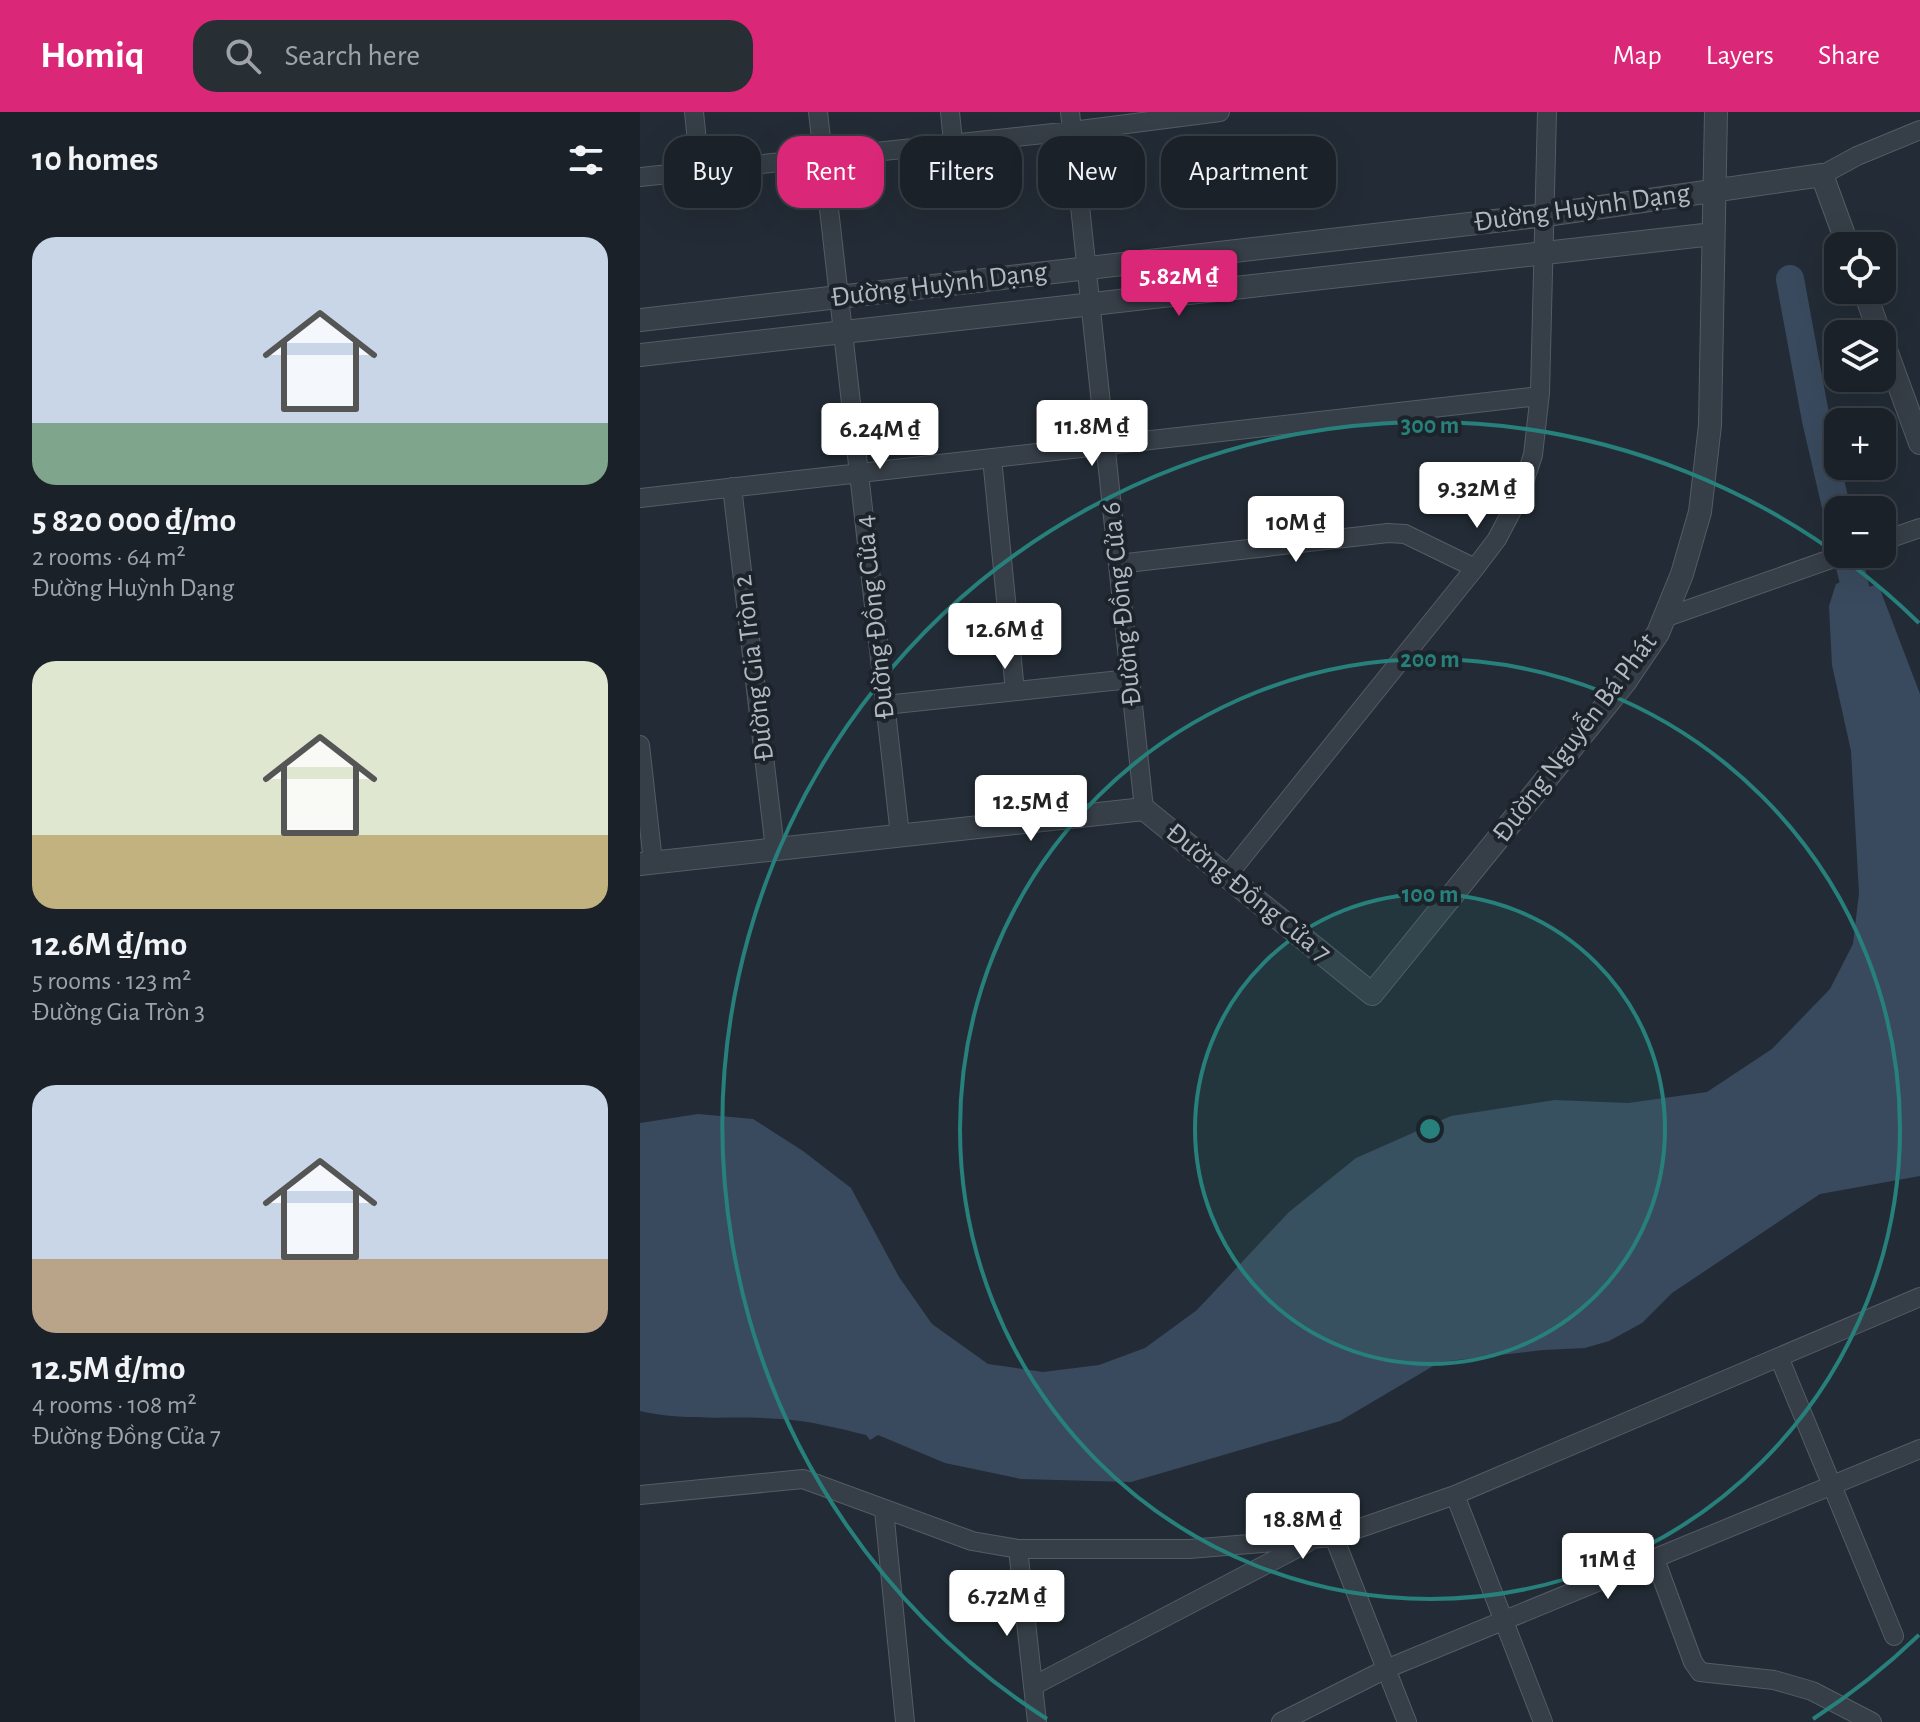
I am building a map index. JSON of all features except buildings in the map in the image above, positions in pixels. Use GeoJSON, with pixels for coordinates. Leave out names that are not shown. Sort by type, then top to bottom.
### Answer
{"type":"FeatureCollection","features":[{"type":"Feature","properties":{"kind":"street"},"geometry":{"type":"LineString","coordinates":[[694,112],[696,136]]}},
{"type":"Feature","properties":{"kind":"street","name":"Đường Đồng Cửa 4"},"geometry":{"type":"LineString","coordinates":[[818,112],[821,136]]}},
{"type":"Feature","properties":{"kind":"street"},"geometry":{"type":"LineString","coordinates":[[950,112],[952,136]]}},
{"type":"Feature","properties":{"kind":"street"},"geometry":{"type":"LineString","coordinates":[[988,136],[1071,122],[1220,112]]}},
{"type":"Feature","properties":{"kind":"street"},"geometry":{"type":"LineString","coordinates":[[1227,876],[1475,568],[1497,539],[1519,497],[1533,455],[1539,396],[1547,112]]}},
{"type":"Feature","properties":{"kind":"street","name":"Đường Nguyễn Bá Phát"},"geometry":{"type":"LineString","coordinates":[[1372,994],[1625,682],[1658,633],[1682,574],[1700,512],[1710,425],[1716,112]]}},
{"type":"Feature","properties":{"kind":"street","name":"Đường Đồng Cửa 6"},"geometry":{"type":"LineString","coordinates":[[1071,122],[1144,809]]}},
{"type":"Feature","properties":{"kind":"street"},"geometry":{"type":"LineString","coordinates":[[1843,232],[1822,175],[1857,156],[1920,130]]}},
{"type":"Feature","properties":{"kind":"street"},"geometry":{"type":"LineString","coordinates":[[640,177],[664,175]]}},
{"type":"Feature","properties":{"kind":"street","name":"Đường Huỳnh Dạng"},"geometry":{"type":"LineString","coordinates":[[640,320],[1546,215],[1822,175]]}},
{"type":"Feature","properties":{"kind":"street","name":"Đường Đồng Cửa 4"},"geometry":{"type":"LineString","coordinates":[[829,208],[900,835]]}},
{"type":"Feature","properties":{"kind":"street","name":"Đường Huỳnh Dạng"},"geometry":{"type":"LineString","coordinates":[[640,355],[1713,234]]}},
{"type":"Feature","properties":{"kind":"street"},"geometry":{"type":"LineString","coordinates":[[1896,378],[1920,443]]}},
{"type":"Feature","properties":{"kind":"street"},"geometry":{"type":"LineString","coordinates":[[640,498],[1539,396]]}},
{"type":"Feature","properties":{"kind":"street"},"geometry":{"type":"LineString","coordinates":[[992,458],[1015,691]]}},
{"type":"Feature","properties":{"kind":"street","name":"Đường Gia Tròn 2"},"geometry":{"type":"LineString","coordinates":[[732,487],[775,849]]}},
{"type":"Feature","properties":{"kind":"street"},"geometry":{"type":"LineString","coordinates":[[1896,536],[1920,528]]}},
{"type":"Feature","properties":{"kind":"street"},"geometry":{"type":"LineString","coordinates":[[1118,564],[1388,533],[1405,534],[1475,568]]}},
{"type":"Feature","properties":{"kind":"street"},"geometry":{"type":"LineString","coordinates":[[1664,618],[1824,561]]}},
{"type":"Feature","properties":{"kind":"street"},"geometry":{"type":"LineString","coordinates":[[885,705],[1130,679]]}},
{"type":"Feature","properties":{"kind":"street"},"geometry":{"type":"LineString","coordinates":[[640,745],[646,863]]}},
{"type":"Feature","properties":{"kind":"street","name":"Đường Đồng Cửa 7"},"geometry":{"type":"LineString","coordinates":[[646,863],[1144,809],[1372,994]]}},
{"type":"Feature","properties":{"kind":"street"},"geometry":{"type":"LineString","coordinates":[[1033,1686],[1326,1538],[1455,1495],[1920,1297]]}},
{"type":"Feature","properties":{"kind":"street"},"geometry":{"type":"LineString","coordinates":[[1779,1357],[1894,1636]]}},
{"type":"Feature","properties":{"kind":"street"},"geometry":{"type":"LineString","coordinates":[[1281,1722],[1386,1669],[1920,1449]]}},
{"type":"Feature","properties":{"kind":"street"},"geometry":{"type":"LineString","coordinates":[[640,1495],[803,1479],[972,1541],[1018,1549],[1189,1549],[1326,1538]]}},
{"type":"Feature","properties":{"kind":"street"},"geometry":{"type":"LineString","coordinates":[[1455,1495],[1543,1722]]}},
{"type":"Feature","properties":{"kind":"street"},"geometry":{"type":"LineString","coordinates":[[884,1510],[905,1722]]}},
{"type":"Feature","properties":{"kind":"street"},"geometry":{"type":"LineString","coordinates":[[1326,1538],[1407,1722]]}},
{"type":"Feature","properties":{"kind":"street"},"geometry":{"type":"LineString","coordinates":[[1018,1549],[1037,1722]]}},
{"type":"Feature","properties":{"kind":"street"},"geometry":{"type":"LineString","coordinates":[[1655,1559],[1693,1662],[1700,1672],[1774,1680],[1812,1691],[1872,1722]]}},
{"type":"Feature","properties":{"kind":"water"},"geometry":{"type":"Polygon","coordinates":[[[1857,575],[1869,587],[1878,584],[1920,694],[1920,1176],[1820,1194],[1672,1293],[1642,1323],[1609,1341],[1585,1348],[1440,1362],[1340,1421],[1131,1482],[1021,1479],[945,1463],[878,1435],[870,1440],[866,1435],[803,1421],[675,1416],[640,1411],[640,1123],[698,1114],[753,1119],[803,1151],[851,1188],[899,1277],[932,1324],[988,1364],[1043,1372],[1099,1365],[1145,1348],[1197,1310],[1289,1212],[1356,1158],[1451,1116],[1555,1100],[1628,1103],[1707,1092],[1772,1049],[1830,989],[1853,944],[1859,893],[1851,751],[1832,665],[1829,606],[1836,584],[1857,575]]]}},
{"type":"Feature","properties":{"kind":"waterway"},"geometry":{"type":"LineString","coordinates":[[1790,279],[1834,496]]}},
{"type":"Feature","properties":{"kind":"waterway"},"geometry":{"type":"LineString","coordinates":[[1850,568],[1861,611]]}}]}
